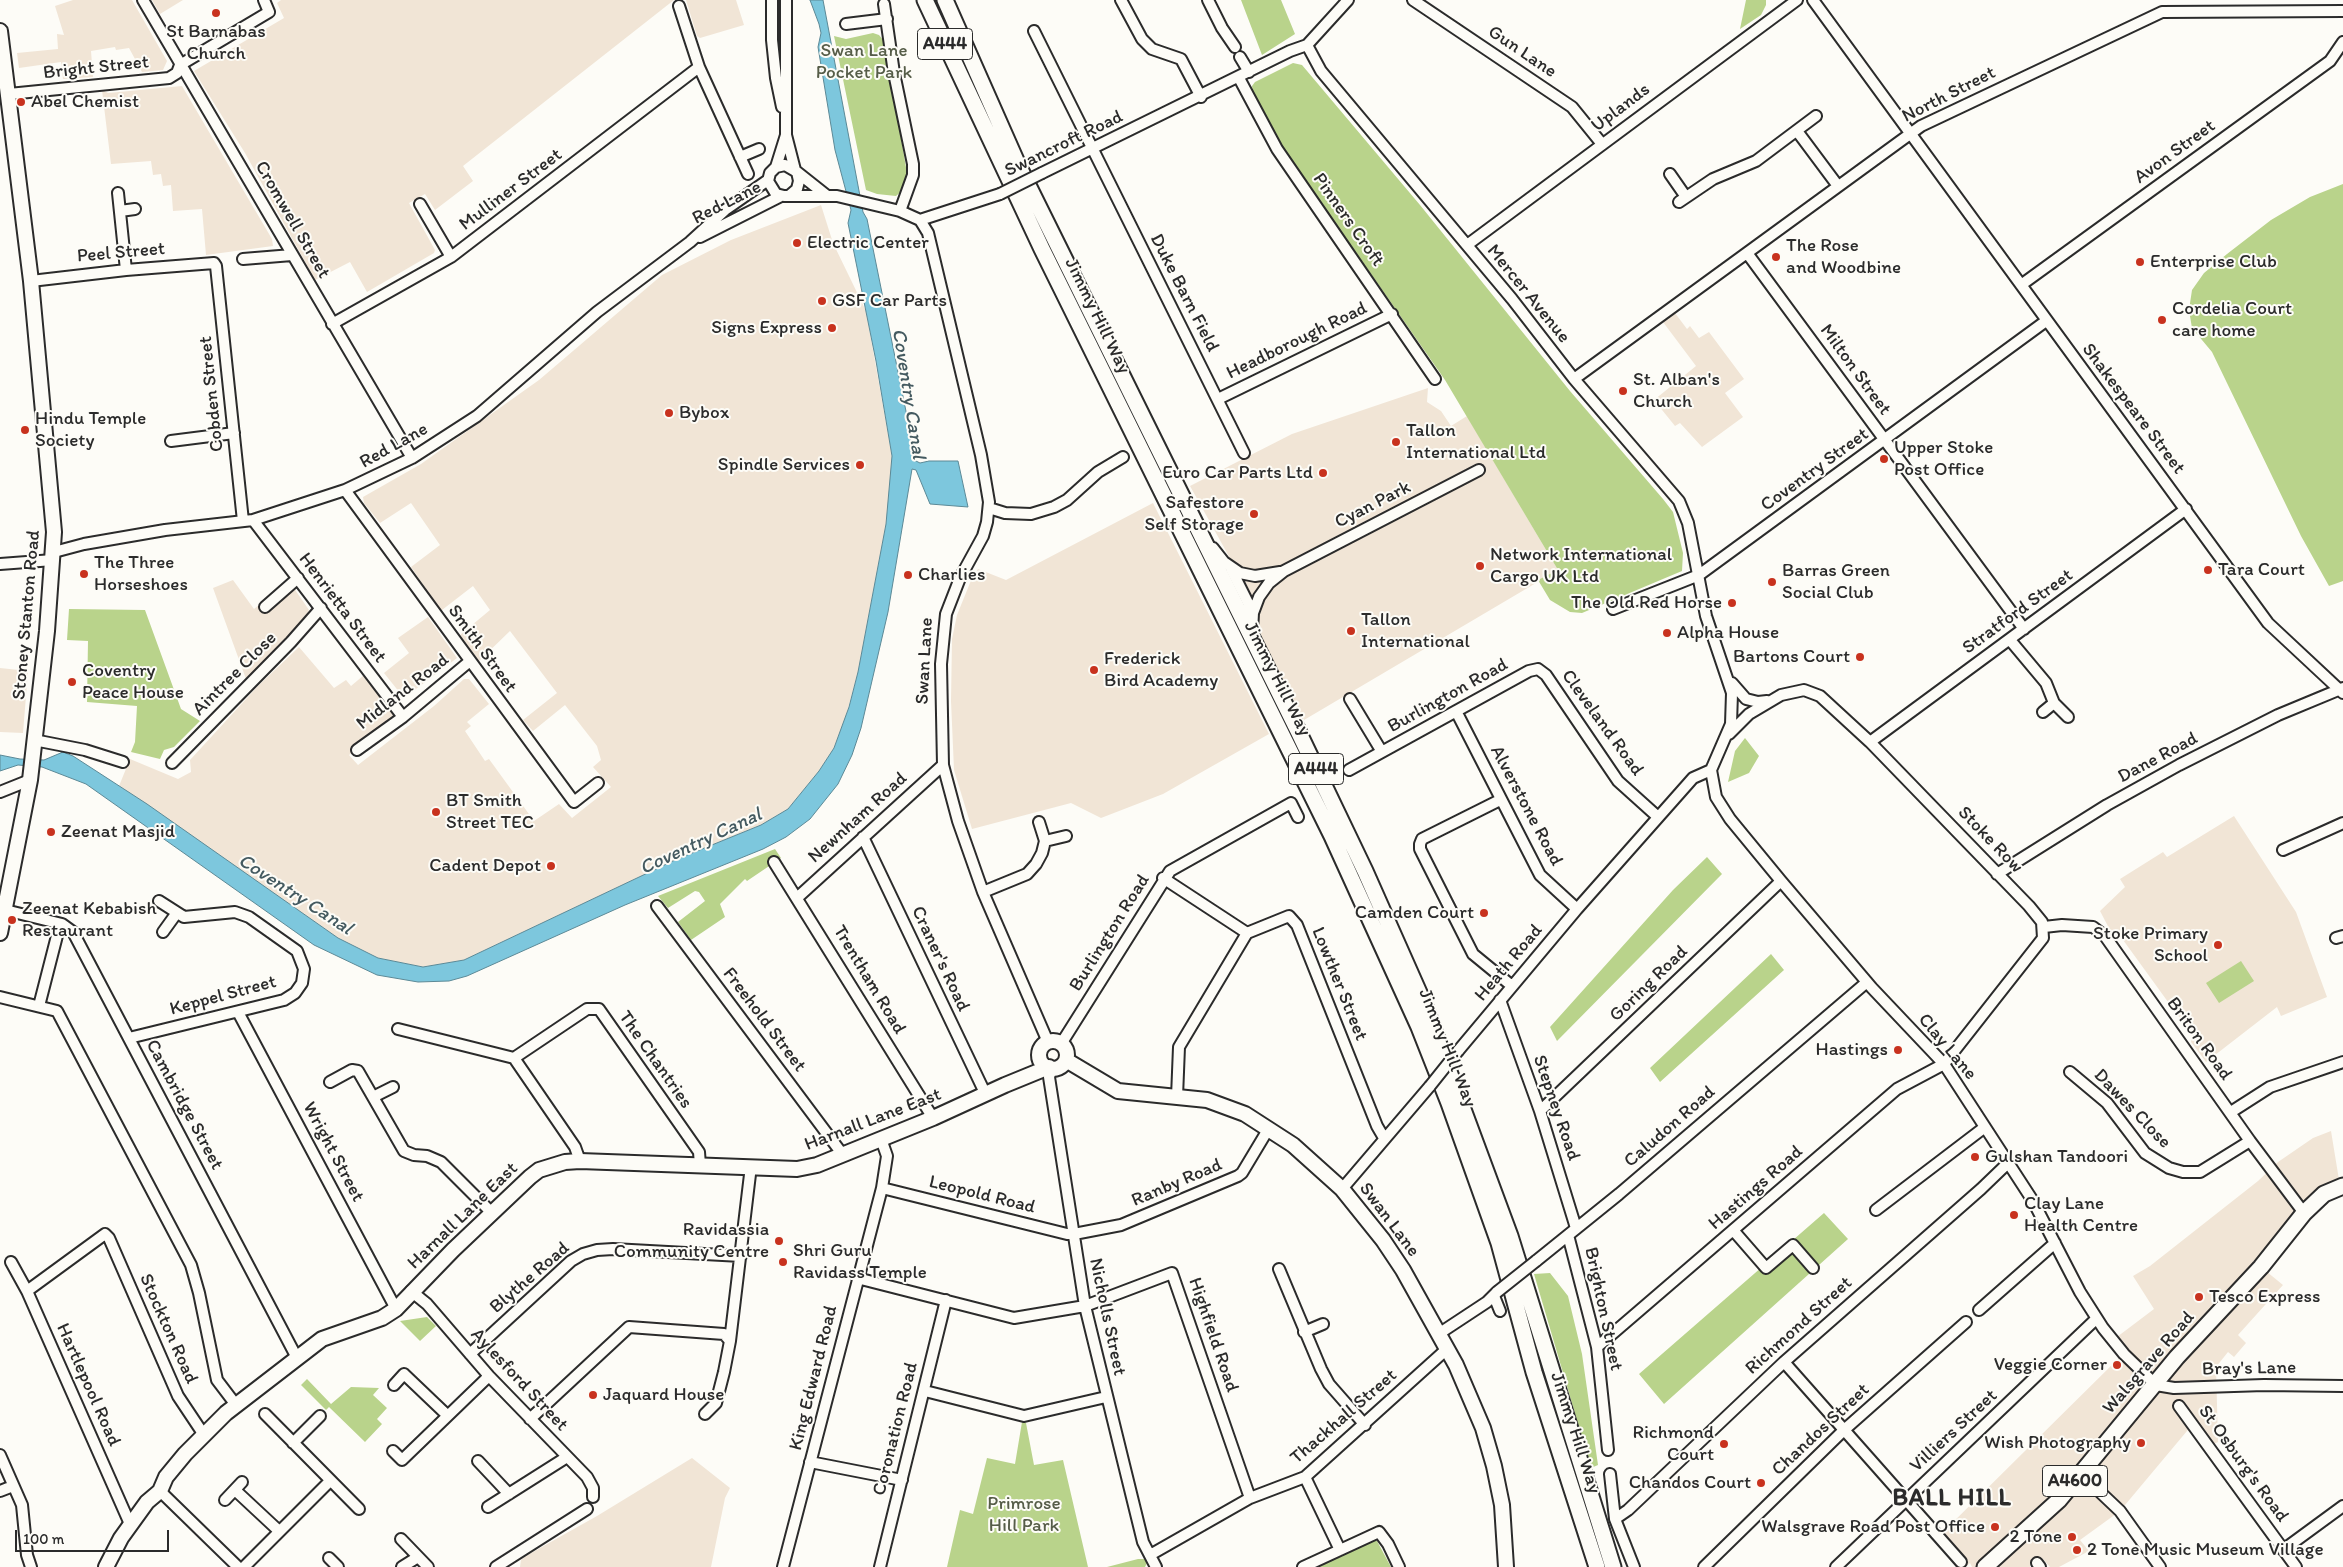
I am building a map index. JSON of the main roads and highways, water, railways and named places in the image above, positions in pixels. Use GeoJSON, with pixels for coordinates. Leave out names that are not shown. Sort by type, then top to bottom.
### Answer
{"type":"FeatureCollection","features":[{"type":"Feature","properties":{"kind":"highway","name":"Jimmy Hill Way"},"geometry":{"type":"LineString","coordinates":[[925,0],[1042,249],[1328,827],[1419,1027],[1449,1103],[1499,1244],[1534,1372],[1597,1567]]}},
{"type":"Feature","properties":{"kind":"highway","name":"Jimmy Hill Way"},"geometry":{"type":"LineString","coordinates":[[945,0],[1018,165],[1253,639],[1365,871],[1428,1014],[1510,1236],[1613,1567]]}},
{"type":"Feature","properties":{"kind":"highway","name":"Walsgrave Road"},"geometry":{"type":"LineString","coordinates":[[1985,1567],[2049,1510],[2156,1385],[2177,1357],[2261,1267],[2304,1213],[2324,1194],[2343,1186]]}},
{"type":"Feature","properties":{"kind":"main road","name":"Stoney Stanton Road"},"geometry":{"type":"LineString","coordinates":[[0,31],[31,281],[45,420],[54,556],[30,777],[0,933]]}},
{"type":"Feature","properties":{"kind":"main road"},"geometry":{"type":"LineString","coordinates":[[1050,1046],[1066,1051],[1066,1060],[1061,1066],[1050,1068],[1042,1062],[1050,1046]]}},
{"type":"Feature","properties":{"kind":"main road","name":"Harnall Lane East"},"geometry":{"type":"LineString","coordinates":[[1005,1085],[1050,1046]]}},
{"type":"Feature","properties":{"kind":"main road","name":"Swan Lane"},"geometry":{"type":"LineString","coordinates":[[1066,1060],[1118,1091],[1177,1097],[1220,1104],[1269,1128],[1310,1160],[1342,1189],[1388,1247],[1448,1348],[1489,1447],[1502,1505],[1506,1567]]}},
{"type":"Feature","properties":{"kind":"main road","name":"Harnall Lane East"},"geometry":{"type":"LineString","coordinates":[[106,1567],[130,1524],[146,1502],[160,1491],[166,1477],[185,1454],[236,1405],[322,1340],[382,1318],[396,1309],[411,1291],[530,1177],[540,1170],[565,1162],[580,1161],[797,1169],[817,1165],[933,1118],[1005,1085],[1050,1068]]}},
{"type":"Feature","properties":{"kind":"water"},"geometry":{"type":"Polygon","coordinates":[[[810,0],[823,0],[863,212],[867,219],[909,426],[914,460],[920,463],[929,461],[958,461],[968,507],[930,504],[916,470],[912,469],[888,612],[861,728],[852,755],[838,784],[810,819],[786,837],[763,849],[625,905],[467,976],[449,981],[418,982],[377,975],[314,945],[86,784],[42,767],[18,765],[0,771],[0,755],[20,759],[44,760],[63,752],[73,756],[147,804],[338,938],[378,958],[423,967],[464,960],[675,860],[761,825],[788,809],[819,771],[834,748],[849,707],[858,672],[886,524],[892,456],[876,361],[848,223],[851,210],[835,150],[818,47],[821,33],[810,0]]]}},
{"type":"Feature","properties":{"kind":"place","name":"St Barnabas Church"},"geometry":{"type":"Point","coordinates":[216,13]}},
{"type":"Feature","properties":{"kind":"place","name":"Abel Chemist"},"geometry":{"type":"Point","coordinates":[21,102]}},
{"type":"Feature","properties":{"kind":"place","name":"Electric Center"},"geometry":{"type":"Point","coordinates":[797,243]}},
{"type":"Feature","properties":{"kind":"place","name":"The Rose and Woodbine"},"geometry":{"type":"Point","coordinates":[1776,257]}},
{"type":"Feature","properties":{"kind":"place","name":"Enterprise Club"},"geometry":{"type":"Point","coordinates":[2140,262]}},
{"type":"Feature","properties":{"kind":"place","name":"GSF Car Parts"},"geometry":{"type":"Point","coordinates":[822,301]}},
{"type":"Feature","properties":{"kind":"place","name":"Cordelia Court care home"},"geometry":{"type":"Point","coordinates":[2162,320]}},
{"type":"Feature","properties":{"kind":"place","name":"Signs Express"},"geometry":{"type":"Point","coordinates":[832,328]}},
{"type":"Feature","properties":{"kind":"place","name":"St. Alban's Church"},"geometry":{"type":"Point","coordinates":[1623,391]}},
{"type":"Feature","properties":{"kind":"place","name":"Bybox"},"geometry":{"type":"Point","coordinates":[669,413]}},
{"type":"Feature","properties":{"kind":"place","name":"Hindu Temple Society"},"geometry":{"type":"Point","coordinates":[25,430]}},
{"type":"Feature","properties":{"kind":"place","name":"Tallon International Ltd"},"geometry":{"type":"Point","coordinates":[1396,442]}},
{"type":"Feature","properties":{"kind":"place","name":"Upper Stoke Post Office"},"geometry":{"type":"Point","coordinates":[1884,459]}},
{"type":"Feature","properties":{"kind":"place","name":"Spindle Services"},"geometry":{"type":"Point","coordinates":[860,465]}},
{"type":"Feature","properties":{"kind":"place","name":"Euro Car Parts Ltd"},"geometry":{"type":"Point","coordinates":[1323,473]}},
{"type":"Feature","properties":{"kind":"place","name":"Safestore Self Storage"},"geometry":{"type":"Point","coordinates":[1254,514]}},
{"type":"Feature","properties":{"kind":"place","name":"Network International Cargo UK Ltd"},"geometry":{"type":"Point","coordinates":[1480,566]}},
{"type":"Feature","properties":{"kind":"place","name":"Tara Court"},"geometry":{"type":"Point","coordinates":[2208,570]}},
{"type":"Feature","properties":{"kind":"place","name":"The Three Horseshoes"},"geometry":{"type":"Point","coordinates":[84,574]}},
{"type":"Feature","properties":{"kind":"place","name":"Charlies"},"geometry":{"type":"Point","coordinates":[908,575]}},
{"type":"Feature","properties":{"kind":"place","name":"Barras Green Social Club"},"geometry":{"type":"Point","coordinates":[1772,582]}},
{"type":"Feature","properties":{"kind":"place","name":"The Old Red Horse"},"geometry":{"type":"Point","coordinates":[1732,603]}},
{"type":"Feature","properties":{"kind":"place","name":"Tallon International"},"geometry":{"type":"Point","coordinates":[1351,631]}},
{"type":"Feature","properties":{"kind":"place","name":"Alpha House"},"geometry":{"type":"Point","coordinates":[1667,633]}},
{"type":"Feature","properties":{"kind":"place","name":"Bartons Court"},"geometry":{"type":"Point","coordinates":[1860,657]}},
{"type":"Feature","properties":{"kind":"place","name":"Frederick Bird Academy"},"geometry":{"type":"Point","coordinates":[1094,670]}},
{"type":"Feature","properties":{"kind":"place","name":"Coventry Peace House"},"geometry":{"type":"Point","coordinates":[72,682]}},
{"type":"Feature","properties":{"kind":"place","name":"BT Smith Street TEC"},"geometry":{"type":"Point","coordinates":[436,812]}},
{"type":"Feature","properties":{"kind":"place","name":"Zeenat Masjid"},"geometry":{"type":"Point","coordinates":[51,832]}},
{"type":"Feature","properties":{"kind":"place","name":"Cadent Depot"},"geometry":{"type":"Point","coordinates":[551,866]}},
{"type":"Feature","properties":{"kind":"place","name":"Camden Court"},"geometry":{"type":"Point","coordinates":[1484,913]}},
{"type":"Feature","properties":{"kind":"place","name":"Zeenat Kebabish Restaurant"},"geometry":{"type":"Point","coordinates":[12,920]}},
{"type":"Feature","properties":{"kind":"place","name":"Stoke Primary School"},"geometry":{"type":"Point","coordinates":[2218,945]}},
{"type":"Feature","properties":{"kind":"place","name":"Hastings"},"geometry":{"type":"Point","coordinates":[1898,1050]}},
{"type":"Feature","properties":{"kind":"place","name":"Gulshan Tandoori"},"geometry":{"type":"Point","coordinates":[1975,1157]}},
{"type":"Feature","properties":{"kind":"place","name":"Clay Lane Health Centre"},"geometry":{"type":"Point","coordinates":[2014,1215]}},
{"type":"Feature","properties":{"kind":"place","name":"Ravidassia Community Centre"},"geometry":{"type":"Point","coordinates":[779,1241]}},
{"type":"Feature","properties":{"kind":"place","name":"Shri Guru Ravidass Temple"},"geometry":{"type":"Point","coordinates":[783,1262]}},
{"type":"Feature","properties":{"kind":"place","name":"Tesco Express"},"geometry":{"type":"Point","coordinates":[2199,1297]}},
{"type":"Feature","properties":{"kind":"place","name":"Veggie Corner"},"geometry":{"type":"Point","coordinates":[2117,1365]}},
{"type":"Feature","properties":{"kind":"place","name":"Jaquard House"},"geometry":{"type":"Point","coordinates":[593,1395]}},
{"type":"Feature","properties":{"kind":"place","name":"Wish Photography"},"geometry":{"type":"Point","coordinates":[2141,1443]}},
{"type":"Feature","properties":{"kind":"place","name":"Richmond Court"},"geometry":{"type":"Point","coordinates":[1724,1444]}},
{"type":"Feature","properties":{"kind":"place","name":"Chandos Court"},"geometry":{"type":"Point","coordinates":[1761,1483]}},
{"type":"Feature","properties":{"kind":"place","name":"Walsgrave Road Post Office"},"geometry":{"type":"Point","coordinates":[1995,1527]}},
{"type":"Feature","properties":{"kind":"place","name":"2 Tone"},"geometry":{"type":"Point","coordinates":[2072,1537]}},
{"type":"Feature","properties":{"kind":"place","name":"2 Tone Music Museum Village"},"geometry":{"type":"Point","coordinates":[2077,1550]}},
{"type":"Feature","properties":{"kind":"district","name":"BALL HILL"},"geometry":{"type":"Point","coordinates":[1952,1499]}},
{"type":"Feature","properties":{"kind":"park label","name":"Swan Lane Pocket Park"},"geometry":{"type":"Point","coordinates":[864,62]}},
{"type":"Feature","properties":{"kind":"park label","name":"Primrose Hill Park"},"geometry":{"type":"Point","coordinates":[1024,1515]}},
{"type":"Feature","properties":{"kind":"water label","name":"Coventry Canal"},"geometry":{"type":"Point","coordinates":[908,394]}},
{"type":"Feature","properties":{"kind":"water label","name":"Coventry Canal"},"geometry":{"type":"Point","coordinates":[701,842]}},
{"type":"Feature","properties":{"kind":"water label","name":"Coventry Canal"},"geometry":{"type":"Point","coordinates":[295,895]}}]}
